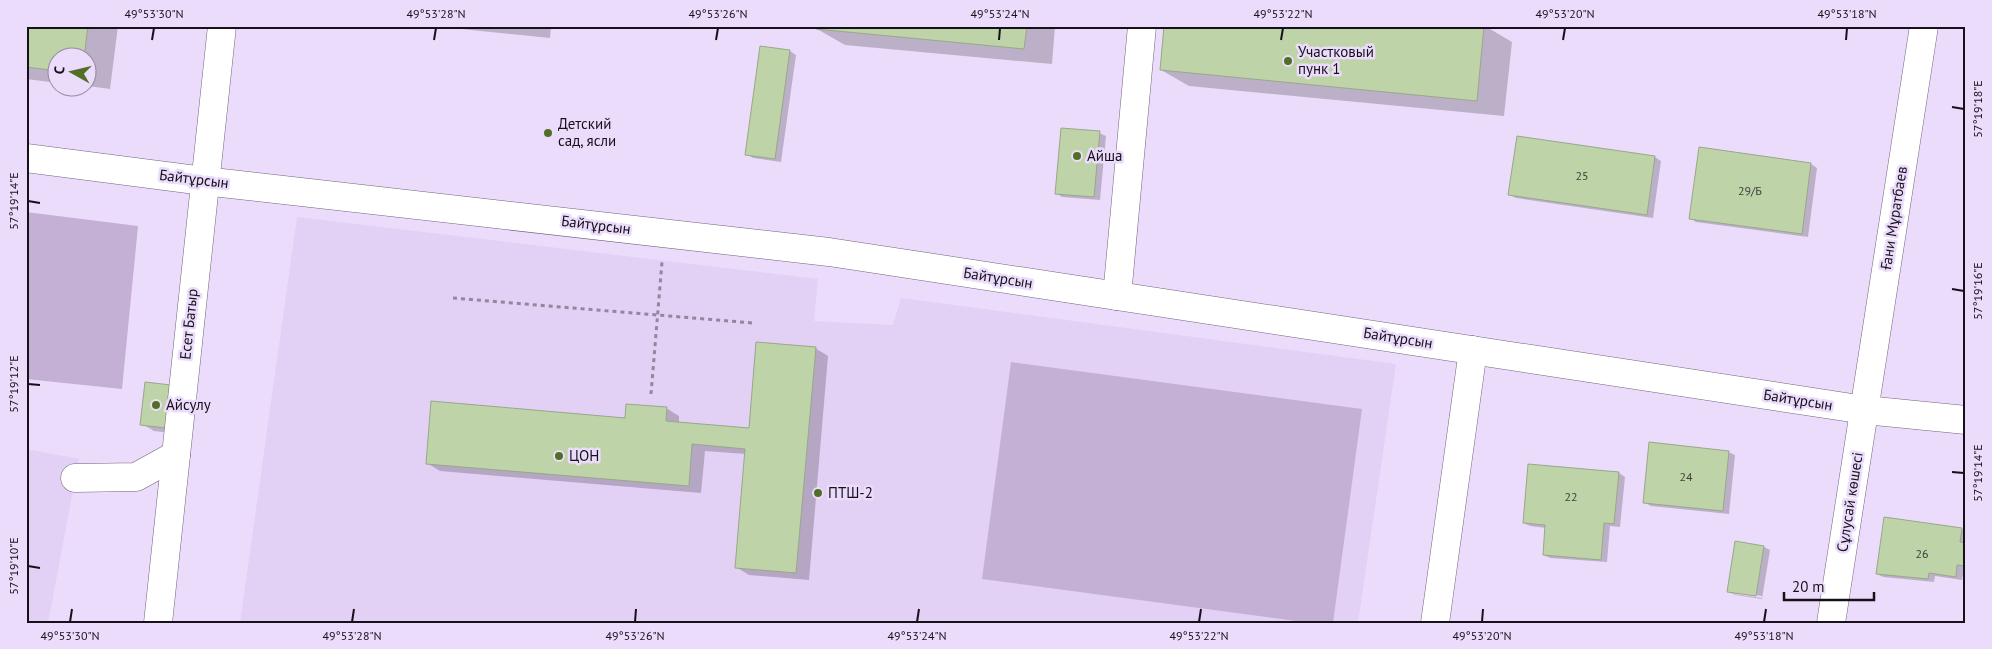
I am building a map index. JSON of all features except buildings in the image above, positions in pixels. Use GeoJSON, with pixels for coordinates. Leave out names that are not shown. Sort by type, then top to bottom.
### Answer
{"type":"FeatureCollection","features":[{"type":"Feature","properties":{"kind":"street","name":"Есет Батыр"},"geometry":{"type":"LineString","coordinates":[[163,622],[176,455],[222,26]]}},
{"type":"Feature","properties":{"kind":"street"},"geometry":{"type":"LineString","coordinates":[[1117,296],[1142,26]]}},
{"type":"Feature","properties":{"kind":"street","name":"Ғани Мұратбаев"},"geometry":{"type":"LineString","coordinates":[[1865,410],[1924,26]]}},
{"type":"Feature","properties":{"kind":"street","name":"Байтұрсын"},"geometry":{"type":"LineString","coordinates":[[26,158],[829,252],[1865,410],[1966,420]]}},
{"type":"Feature","properties":{"kind":"street"},"geometry":{"type":"LineString","coordinates":[[1435,623],[1472,350]]}},
{"type":"Feature","properties":{"kind":"street","name":"Сұлусай көшесі"},"geometry":{"type":"LineString","coordinates":[[1831,623],[1865,410]]}},
{"type":"Feature","properties":{"kind":"street"},"geometry":{"type":"LineString","coordinates":[[76,478],[136,477],[176,455]]}},
{"type":"Feature","properties":{"kind":"path"},"geometry":{"type":"LineString","coordinates":[[651,394],[662,261]]}},
{"type":"Feature","properties":{"kind":"path"},"geometry":{"type":"LineString","coordinates":[[453,298],[753,323]]}},
{"type":"Feature","properties":{"kind":"shaded area"},"geometry":{"type":"Polygon","coordinates":[[[26,212],[138,226],[122,389],[26,379],[26,212]]]}},
{"type":"Feature","properties":{"kind":"shaded area","name":"ПТШ-2"},"geometry":{"type":"Polygon","coordinates":[[[297,217],[818,279],[814,321],[893,325],[901,298],[1396,364],[1358,623],[240,623],[297,217]]]}},
{"type":"Feature","properties":{"kind":"shaded area"},"geometry":{"type":"Polygon","coordinates":[[[1011,362],[1362,409],[1333,623],[1311,623],[982,579],[1011,362]]]}},
{"type":"Feature","properties":{"kind":"shaded area"},"geometry":{"type":"Polygon","coordinates":[[[26,449],[79,459],[48,623],[26,623],[26,449]]]}},
{"type":"Feature","properties":{"kind":"place","name":"Участковый пунк 1"},"geometry":{"type":"Point","coordinates":[1288,61]}},
{"type":"Feature","properties":{"kind":"place","name":"Детский сад, ясли"},"geometry":{"type":"Point","coordinates":[548,133]}},
{"type":"Feature","properties":{"kind":"place","name":"Айша"},"geometry":{"type":"Point","coordinates":[1077,156]}},
{"type":"Feature","properties":{"kind":"place","name":"Айсулу"},"geometry":{"type":"Point","coordinates":[156,405]}},
{"type":"Feature","properties":{"kind":"place","name":"ЦОН"},"geometry":{"type":"Point","coordinates":[559,456]}},
{"type":"Feature","properties":{"kind":"place","name":"ПТШ-2"},"geometry":{"type":"Point","coordinates":[818,493]}}]}
